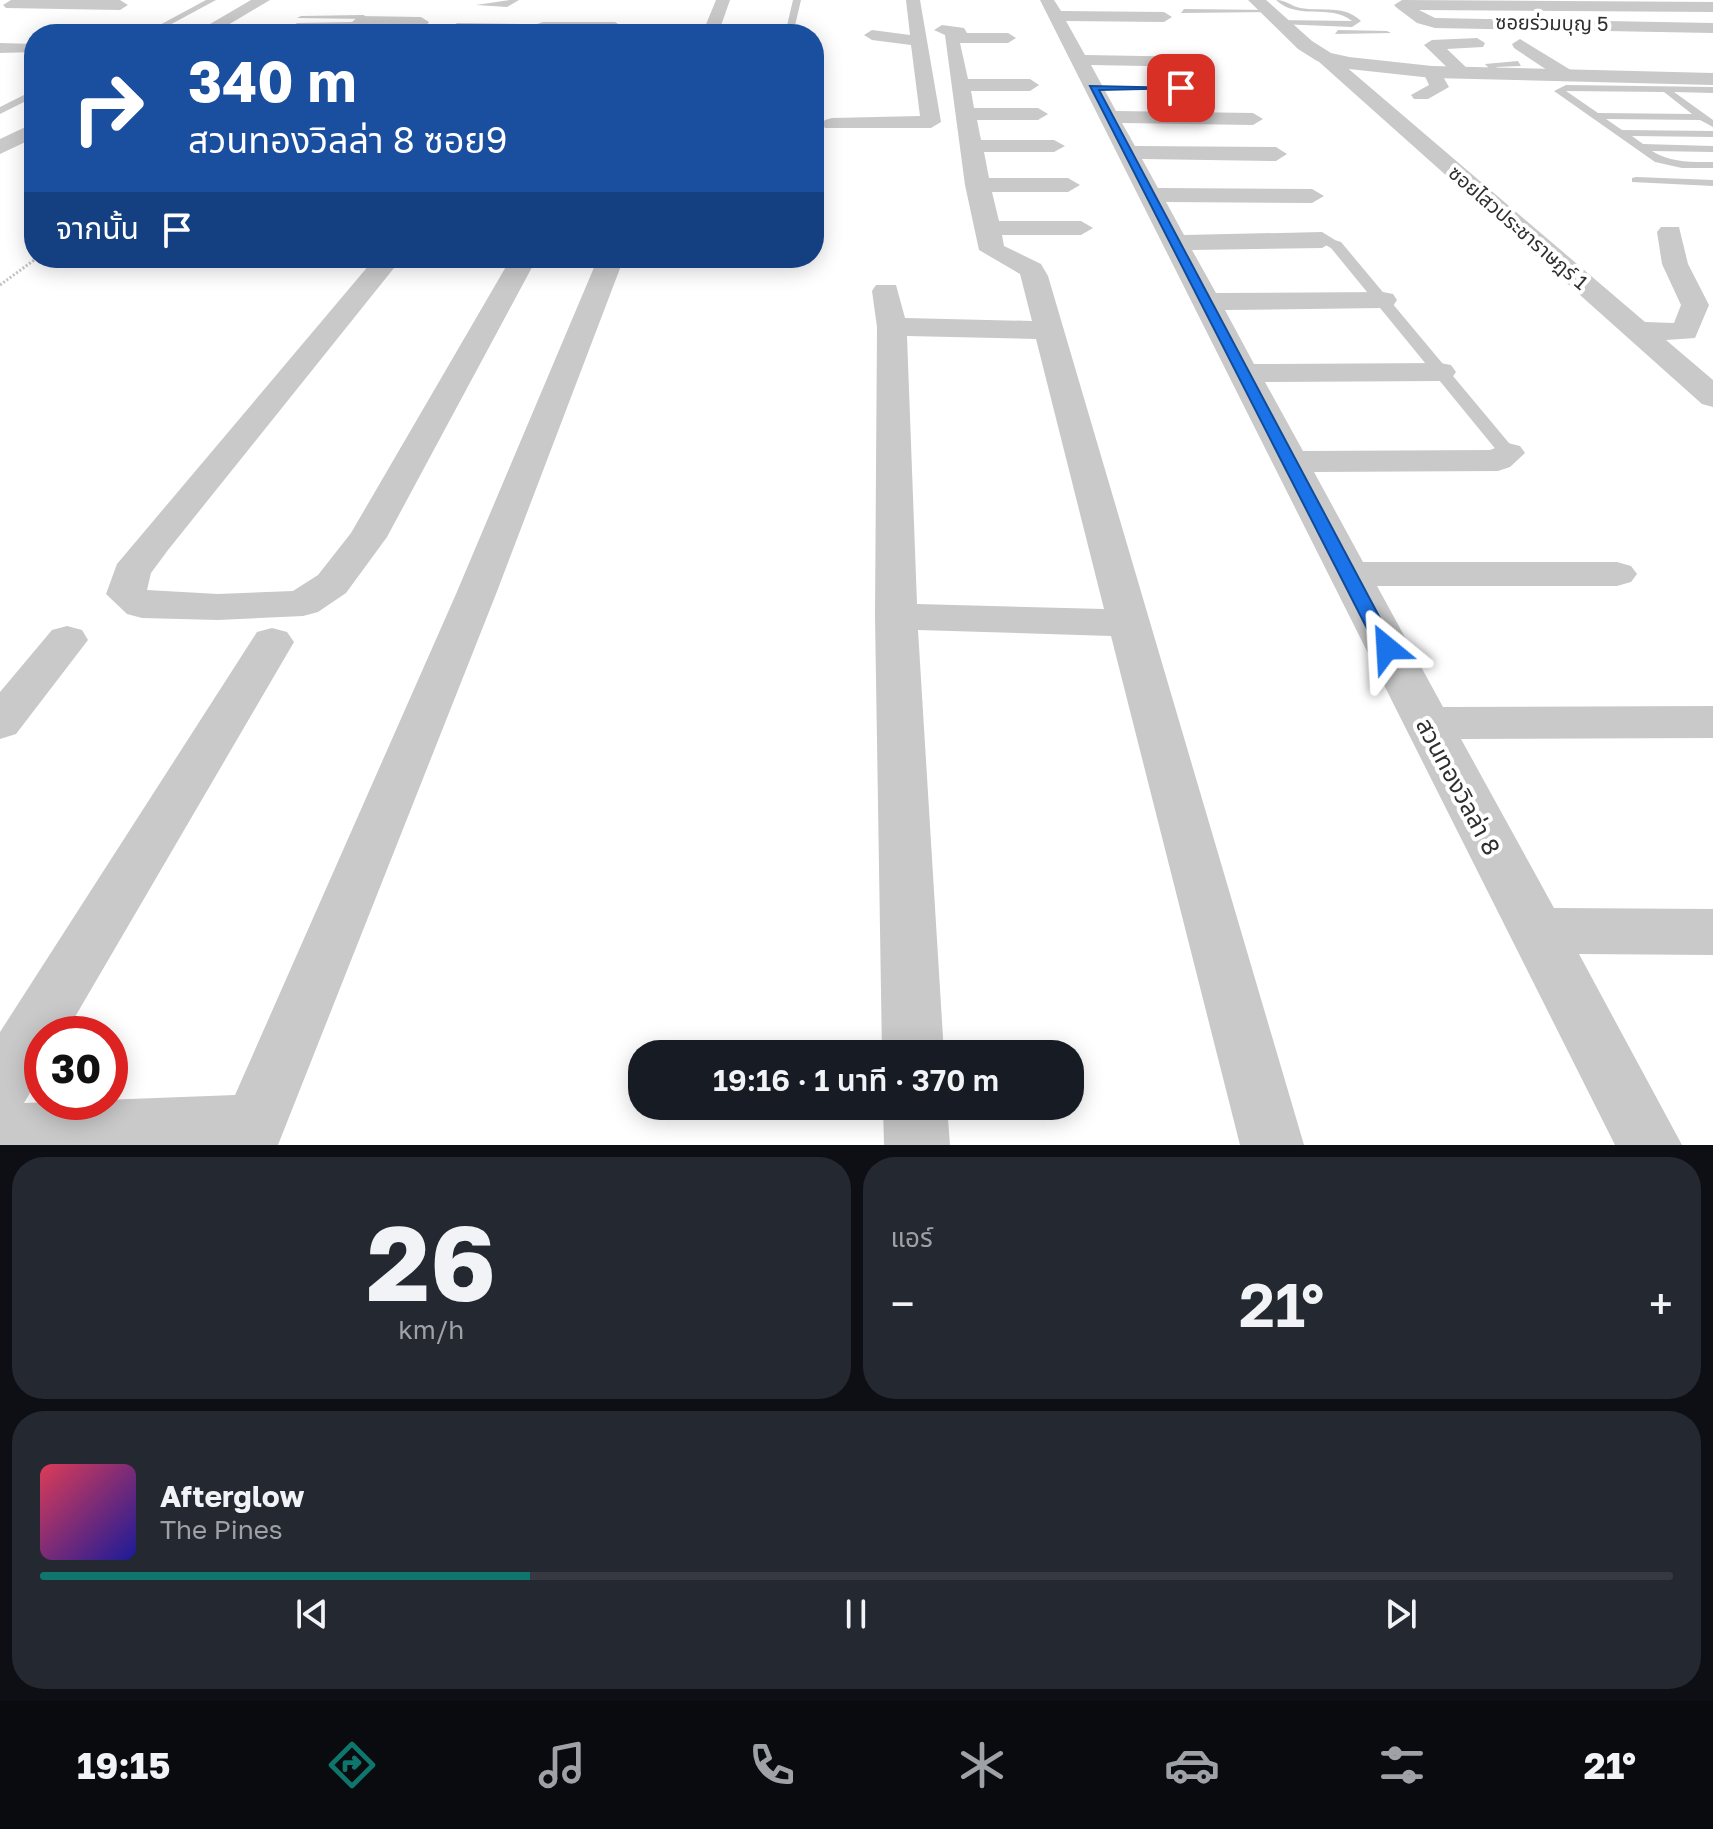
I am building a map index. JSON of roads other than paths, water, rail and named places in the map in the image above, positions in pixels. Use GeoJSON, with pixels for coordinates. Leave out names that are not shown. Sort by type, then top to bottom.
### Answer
{"type":"FeatureCollection","features":[{"type":"Feature","properties":{"kind":"street"},"geometry":{"type":"LineString","coordinates":[[219,24],[262,0]]}},
{"type":"Feature","properties":{"kind":"street"},"geometry":{"type":"LineString","coordinates":[[714,24],[723,0]]}},
{"type":"Feature","properties":{"kind":"street"},"geometry":{"type":"LineString","coordinates":[[461,24],[483,3]]}},
{"type":"Feature","properties":{"kind":"street"},"geometry":{"type":"LineString","coordinates":[[12,5],[120,5]]}},
{"type":"Feature","properties":{"kind":"street"},"geometry":{"type":"LineString","coordinates":[[355,24],[380,5],[407,5],[424,11]]}},
{"type":"Feature","properties":{"kind":"street"},"geometry":{"type":"LineString","coordinates":[[1713,7],[1402,5],[1435,23],[1713,28]]}},
{"type":"Feature","properties":{"kind":"street"},"geometry":{"type":"LineString","coordinates":[[1529,5],[1560,26]]}},
{"type":"Feature","properties":{"kind":"street"},"geometry":{"type":"LineString","coordinates":[[918,6],[918,35],[958,90],[1054,146]]}},
{"type":"Feature","properties":{"kind":"street","name":"ซอยไสวประชาราษฎร์ 1"},"geometry":{"type":"LineString","coordinates":[[1274,16],[1713,397]]}},
{"type":"Feature","properties":{"kind":"street"},"geometry":{"type":"LineString","coordinates":[[1082,55],[1164,17]]}},
{"type":"Feature","properties":{"kind":"street"},"geometry":{"type":"LineString","coordinates":[[299,23],[326,24]]}},
{"type":"Feature","properties":{"kind":"street"},"geometry":{"type":"LineString","coordinates":[[376,24],[420,24]]}},
{"type":"Feature","properties":{"kind":"street"},"geometry":{"type":"LineString","coordinates":[[872,35],[958,31],[958,90],[992,250],[1032,270],[1272,1145]]}},
{"type":"Feature","properties":{"kind":"street"},"geometry":{"type":"LineString","coordinates":[[958,90],[1008,38]]}},
{"type":"Feature","properties":{"kind":"street"},"geometry":{"type":"LineString","coordinates":[[1507,43],[1568,76]]}},
{"type":"Feature","properties":{"kind":"street","name":"ซอยร่วมบุญ 5"},"geometry":{"type":"LineString","coordinates":[[1463,73],[1432,45],[1547,44]]}},
{"type":"Feature","properties":{"kind":"street"},"geometry":{"type":"LineString","coordinates":[[1668,46],[1713,46]]}},
{"type":"Feature","properties":{"kind":"street"},"geometry":{"type":"LineString","coordinates":[[0,48],[24,48]]}},
{"type":"Feature","properties":{"kind":"street"},"geometry":{"type":"LineString","coordinates":[[1082,55],[1201,62]]}},
{"type":"Feature","properties":{"kind":"street"},"geometry":{"type":"LineString","coordinates":[[1082,55],[1253,119]]}},
{"type":"Feature","properties":{"kind":"street","name":"สวนทองวิลล่า 8"},"geometry":{"type":"LineString","coordinates":[[1082,55],[1127,152],[1649,1145]]}},
{"type":"Feature","properties":{"kind":"street","name":"ซอยไสวประชาราษฎร์ 1"},"geometry":{"type":"LineString","coordinates":[[1324,57],[1377,68],[1618,77],[1711,88]]}},
{"type":"Feature","properties":{"kind":"street"},"geometry":{"type":"LineString","coordinates":[[1421,95],[1440,87],[1432,72]]}},
{"type":"Feature","properties":{"kind":"street"},"geometry":{"type":"LineString","coordinates":[[832,124],[958,90],[1030,85]]}},
{"type":"Feature","properties":{"kind":"street"},"geometry":{"type":"LineString","coordinates":[[958,90],[1038,114]]}},
{"type":"Feature","properties":{"kind":"street"},"geometry":{"type":"LineString","coordinates":[[0,148],[24,135]]}},
{"type":"Feature","properties":{"kind":"street"},"geometry":{"type":"LineString","coordinates":[[1127,152],[1276,154]]}},
{"type":"Feature","properties":{"kind":"street"},"geometry":{"type":"LineString","coordinates":[[977,185],[1068,185]]}},
{"type":"Feature","properties":{"kind":"street"},"geometry":{"type":"LineString","coordinates":[[1150,195],[1312,196]]}},
{"type":"Feature","properties":{"kind":"street"},"geometry":{"type":"LineString","coordinates":[[987,228],[1081,228]]}},
{"type":"Feature","properties":{"kind":"street"},"geometry":{"type":"LineString","coordinates":[[1638,331],[1699,332],[1695,305],[1675,264],[1670,232]]}},
{"type":"Feature","properties":{"kind":"street"},"geometry":{"type":"LineString","coordinates":[[1175,243],[1322,240]]}},
{"type":"Feature","properties":{"kind":"street"},"geometry":{"type":"LineString","coordinates":[[381,268],[154,542],[131,572],[126,594],[142,605],[218,607],[303,603],[332,584],[368,537],[518,268]]}},
{"type":"Feature","properties":{"kind":"street"},"geometry":{"type":"LineString","coordinates":[[0,1135],[250,1135],[476,594],[607,268]]}},
{"type":"Feature","properties":{"kind":"street"},"geometry":{"type":"LineString","coordinates":[[1206,302],[1383,300]]}},
{"type":"Feature","properties":{"kind":"street"},"geometry":{"type":"LineString","coordinates":[[912,1040],[896,616],[889,309],[1049,330]]}},
{"type":"Feature","properties":{"kind":"street"},"geometry":{"type":"LineString","coordinates":[[1244,373],[1440,372]]}},
{"type":"Feature","properties":{"kind":"street"},"geometry":{"type":"LineString","coordinates":[[1290,462],[1498,460],[1508,453]]}},
{"type":"Feature","properties":{"kind":"street"},"geometry":{"type":"LineString","coordinates":[[1349,574],[1617,574]]}},
{"type":"Feature","properties":{"kind":"street"},"geometry":{"type":"LineString","coordinates":[[896,616],[1129,623]]}},
{"type":"Feature","properties":{"kind":"street"},"geometry":{"type":"LineString","coordinates":[[0,723],[67,640]]}},
{"type":"Feature","properties":{"kind":"street"},"geometry":{"type":"LineString","coordinates":[[0,1087],[272,642]]}},
{"type":"Feature","properties":{"kind":"street"},"geometry":{"type":"LineString","coordinates":[[1425,723],[1713,722]]}},
{"type":"Feature","properties":{"kind":"street"},"geometry":{"type":"LineString","coordinates":[[1537,931],[1713,932]]}},
{"type":"Feature","properties":{"kind":"street"},"geometry":{"type":"LineString","coordinates":[[916,1120],[917,1145]]}},
{"type":"Feature","properties":{"kind":"lane"},"geometry":{"type":"LineString","coordinates":[[166,24],[212,0]]}},
{"type":"Feature","properties":{"kind":"lane"},"geometry":{"type":"LineString","coordinates":[[483,3],[507,5],[515,0]]}},
{"type":"Feature","properties":{"kind":"lane"},"geometry":{"type":"LineString","coordinates":[[791,24],[797,0]]}},
{"type":"Feature","properties":{"kind":"lane"},"geometry":{"type":"LineString","coordinates":[[1184,11],[1274,16],[1352,25],[1357,21],[1347,11],[1289,8],[1274,16]]}},
{"type":"Feature","properties":{"kind":"lane"},"geometry":{"type":"LineString","coordinates":[[1274,16],[1387,33]]}},
{"type":"Feature","properties":{"kind":"lane"},"geometry":{"type":"LineString","coordinates":[[1498,74],[1489,64],[1518,64]]}},
{"type":"Feature","properties":{"kind":"lane"},"geometry":{"type":"LineString","coordinates":[[1618,77],[1660,89],[1687,101],[1713,102]]}},
{"type":"Feature","properties":{"kind":"lane"},"geometry":{"type":"LineString","coordinates":[[1711,88],[1560,89],[1618,133],[1669,163],[1713,165]]}},
{"type":"Feature","properties":{"kind":"lane"},"geometry":{"type":"LineString","coordinates":[[0,111],[24,98]]}},
{"type":"Feature","properties":{"kind":"lane"},"geometry":{"type":"LineString","coordinates":[[1687,101],[1701,117],[1713,124]]}},
{"type":"Feature","properties":{"kind":"lane"},"geometry":{"type":"LineString","coordinates":[[1594,116],[1701,117]]}},
{"type":"Feature","properties":{"kind":"lane"},"geometry":{"type":"LineString","coordinates":[[1618,133],[1713,134]]}},
{"type":"Feature","properties":{"kind":"lane"},"geometry":{"type":"LineString","coordinates":[[1639,146],[1713,149]]}},
{"type":"Feature","properties":{"kind":"lane"},"geometry":{"type":"LineString","coordinates":[[1636,180],[1713,183]]}},
{"type":"Feature","properties":{"kind":"lane"},"geometry":{"type":"LineString","coordinates":[[1322,240],[1336,245],[1508,453]]}}]}
